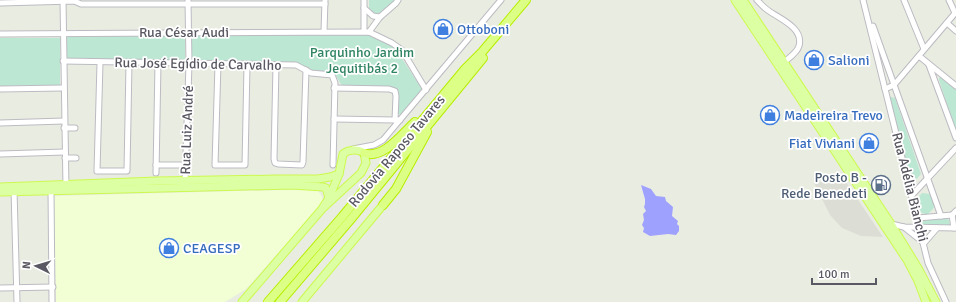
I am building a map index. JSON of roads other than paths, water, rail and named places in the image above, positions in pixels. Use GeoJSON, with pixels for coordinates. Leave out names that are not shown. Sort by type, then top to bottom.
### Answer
{"type":"FeatureCollection","features":[{"type":"Feature","properties":{"kind":"highway","name":"Rodovia Raposo Tavares"},"geometry":{"type":"LineString","coordinates":[[280,302],[351,219],[441,103],[526,0]]}},
{"type":"Feature","properties":{"kind":"highway","name":"Rodovia Raposo Tavares"},"geometry":{"type":"LineString","coordinates":[[268,302],[531,0]]}},
{"type":"Feature","properties":{"kind":"highway"},"geometry":{"type":"LineString","coordinates":[[364,153],[373,155],[382,152],[441,103]]}},
{"type":"Feature","properties":{"kind":"highway"},"geometry":{"type":"LineString","coordinates":[[383,205],[396,189],[426,135],[441,103]]}},
{"type":"Feature","properties":{"kind":"main road"},"geometry":{"type":"LineString","coordinates":[[735,0],[906,260],[918,281],[926,302]]}},
{"type":"Feature","properties":{"kind":"main road"},"geometry":{"type":"LineString","coordinates":[[743,0],[891,224],[918,268],[936,302]]}},
{"type":"Feature","properties":{"kind":"main road"},"geometry":{"type":"LineString","coordinates":[[242,302],[322,209],[362,173],[366,163],[364,153],[358,150],[348,151],[342,157],[338,174],[329,198],[322,209]]}},
{"type":"Feature","properties":{"kind":"main road"},"geometry":{"type":"LineString","coordinates":[[0,192],[51,188],[185,184],[278,178],[318,179],[338,174]]}},
{"type":"Feature","properties":{"kind":"main road"},"geometry":{"type":"LineString","coordinates":[[185,184],[320,186],[326,188],[329,198]]}},
{"type":"Feature","properties":{"kind":"main road"},"geometry":{"type":"LineString","coordinates":[[0,187],[14,190]]}},
{"type":"Feature","properties":{"kind":"main road"},"geometry":{"type":"LineString","coordinates":[[302,302],[383,205]]}},
{"type":"Feature","properties":{"kind":"main road"},"geometry":{"type":"LineString","coordinates":[[237,302],[248,294]]}},
{"type":"Feature","properties":{"kind":"street"},"geometry":{"type":"LineString","coordinates":[[364,0],[366,31]]}},
{"type":"Feature","properties":{"kind":"street"},"geometry":{"type":"LineString","coordinates":[[366,31],[398,0]]}},
{"type":"Feature","properties":{"kind":"street"},"geometry":{"type":"LineString","coordinates":[[348,151],[378,143],[383,140],[397,120],[426,90],[501,0]]}},
{"type":"Feature","properties":{"kind":"street"},"geometry":{"type":"LineString","coordinates":[[757,0],[768,10],[793,27],[797,33],[800,40],[799,46],[784,62]]}},
{"type":"Feature","properties":{"kind":"street"},"geometry":{"type":"LineString","coordinates":[[864,0],[941,216]]}},
{"type":"Feature","properties":{"kind":"street","name":"Rua Adélia Bianchi"},"geometry":{"type":"LineString","coordinates":[[864,0],[928,263],[946,302]]}},
{"type":"Feature","properties":{"kind":"street"},"geometry":{"type":"LineString","coordinates":[[904,0],[924,49]]}},
{"type":"Feature","properties":{"kind":"street"},"geometry":{"type":"LineString","coordinates":[[885,88],[894,85],[956,12],[949,0]]}},
{"type":"Feature","properties":{"kind":"street"},"geometry":{"type":"LineString","coordinates":[[62,1],[66,188]]}},
{"type":"Feature","properties":{"kind":"street"},"geometry":{"type":"LineString","coordinates":[[0,2],[74,1],[81,4],[325,2],[324,32]]}},
{"type":"Feature","properties":{"kind":"street","name":"Rua Luiz André"},"geometry":{"type":"LineString","coordinates":[[185,184],[189,64],[188,2]]}},
{"type":"Feature","properties":{"kind":"street"},"geometry":{"type":"LineString","coordinates":[[364,8],[373,16],[380,17]]}},
{"type":"Feature","properties":{"kind":"street"},"geometry":{"type":"LineString","coordinates":[[947,23],[956,31]]}},
{"type":"Feature","properties":{"kind":"street"},"geometry":{"type":"LineString","coordinates":[[366,31],[392,43],[402,50],[426,90]]}},
{"type":"Feature","properties":{"kind":"street","name":"Rua César Audi"},"geometry":{"type":"LineString","coordinates":[[0,34],[366,31]]}},
{"type":"Feature","properties":{"kind":"street"},"geometry":{"type":"LineString","coordinates":[[919,56],[956,86]]}},
{"type":"Feature","properties":{"kind":"street","name":"Rua José Egídio de Carvalho"},"geometry":{"type":"LineString","coordinates":[[63,61],[100,63],[296,65],[311,73],[332,75],[334,78],[334,88]]}},
{"type":"Feature","properties":{"kind":"street"},"geometry":{"type":"LineString","coordinates":[[100,63],[97,171],[127,171],[129,63]]}},
{"type":"Feature","properties":{"kind":"street"},"geometry":{"type":"LineString","coordinates":[[156,173],[158,63]]}},
{"type":"Feature","properties":{"kind":"street"},"geometry":{"type":"LineString","coordinates":[[218,64],[215,165],[245,165],[247,65]]}},
{"type":"Feature","properties":{"kind":"street"},"geometry":{"type":"LineString","coordinates":[[276,65],[274,159],[275,163],[278,164],[302,165],[303,162],[306,70]]}},
{"type":"Feature","properties":{"kind":"street"},"geometry":{"type":"LineString","coordinates":[[929,65],[956,138]]}},
{"type":"Feature","properties":{"kind":"street"},"geometry":{"type":"LineString","coordinates":[[0,89],[63,88]]}},
{"type":"Feature","properties":{"kind":"street"},"geometry":{"type":"LineString","coordinates":[[333,165],[334,88],[389,89],[395,91],[397,120]]}},
{"type":"Feature","properties":{"kind":"street"},"geometry":{"type":"LineString","coordinates":[[334,119],[397,120]]}},
{"type":"Feature","properties":{"kind":"street"},"geometry":{"type":"LineString","coordinates":[[0,123],[64,121]]}},
{"type":"Feature","properties":{"kind":"street"},"geometry":{"type":"LineString","coordinates":[[64,128],[75,128]]}},
{"type":"Feature","properties":{"kind":"street"},"geometry":{"type":"LineString","coordinates":[[912,195],[956,148]]}},
{"type":"Feature","properties":{"kind":"street"},"geometry":{"type":"LineString","coordinates":[[0,154],[65,152]]}},
{"type":"Feature","properties":{"kind":"street"},"geometry":{"type":"LineString","coordinates":[[65,158],[76,158]]}},
{"type":"Feature","properties":{"kind":"street"},"geometry":{"type":"LineString","coordinates":[[156,165],[186,165]]}},
{"type":"Feature","properties":{"kind":"street"},"geometry":{"type":"LineString","coordinates":[[51,188],[52,302]]}},
{"type":"Feature","properties":{"kind":"street"},"geometry":{"type":"LineString","coordinates":[[14,190],[16,302]]}},
{"type":"Feature","properties":{"kind":"street"},"geometry":{"type":"LineString","coordinates":[[891,224],[904,227],[955,228],[954,213],[918,218]]}},
{"type":"Feature","properties":{"kind":"street"},"geometry":{"type":"LineString","coordinates":[[904,227],[924,243],[937,228]]}},
{"type":"Feature","properties":{"kind":"street"},"geometry":{"type":"LineString","coordinates":[[0,288],[53,287]]}},
{"type":"Feature","properties":{"kind":"water"},"geometry":{"type":"Polygon","coordinates":[[[641,185],[651,189],[656,196],[665,197],[666,201],[673,207],[672,216],[678,221],[677,224],[679,226],[679,231],[676,235],[668,234],[650,236],[643,232],[643,214],[646,211],[644,207],[645,199],[641,185]]]}},
{"type":"Feature","properties":{"kind":"place","name":"Ottoboni"},"geometry":{"type":"Point","coordinates":[443,29]}},
{"type":"Feature","properties":{"kind":"place","name":"Salioni"},"geometry":{"type":"Point","coordinates":[814,60]}},
{"type":"Feature","properties":{"kind":"place","name":"Madeireira Trevo"},"geometry":{"type":"Point","coordinates":[770,115]}},
{"type":"Feature","properties":{"kind":"place","name":"Fiat Viviani"},"geometry":{"type":"Point","coordinates":[869,143]}},
{"type":"Feature","properties":{"kind":"place","name":"Posto B - Rede Benedeti"},"geometry":{"type":"Point","coordinates":[881,185]}},
{"type":"Feature","properties":{"kind":"place","name":"CEAGESP"},"geometry":{"type":"Point","coordinates":[169,248]}},
{"type":"Feature","properties":{"kind":"park label","name":"Parquinho Jardim Jequitibás 2"},"geometry":{"type":"Point","coordinates":[362,60]}}]}
